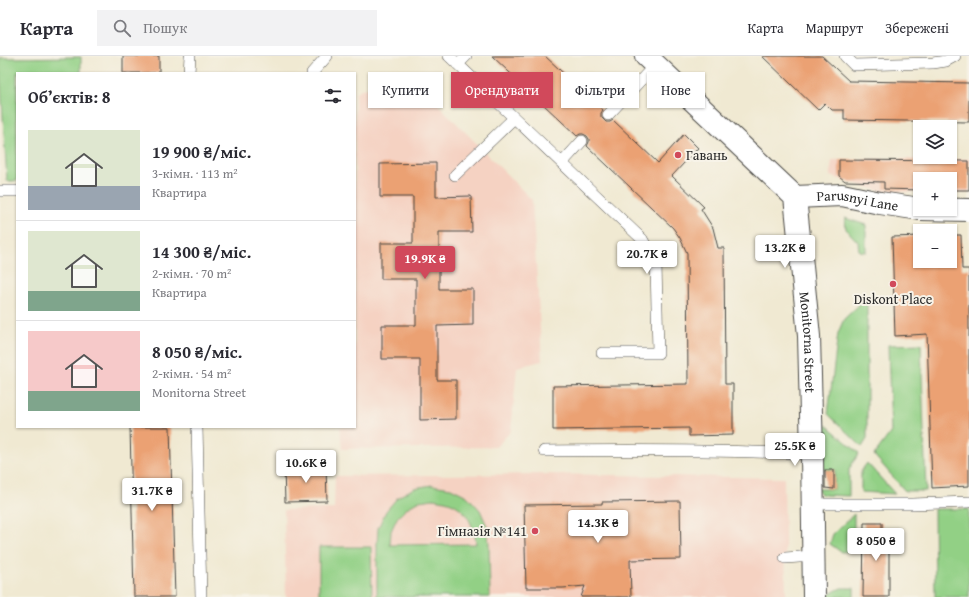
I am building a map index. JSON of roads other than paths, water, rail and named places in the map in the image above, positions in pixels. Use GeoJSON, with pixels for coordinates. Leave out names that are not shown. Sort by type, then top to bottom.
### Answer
{"type":"FeatureCollection","features":[{"type":"Feature","properties":{"kind":"street"},"geometry":{"type":"LineString","coordinates":[[650,60],[795,198]]}},
{"type":"Feature","properties":{"kind":"street","name":"Parusnyi Lane"},"geometry":{"type":"LineString","coordinates":[[795,198],[842,195],[880,204],[913,208]]}},
{"type":"Feature","properties":{"kind":"street","name":"Monitorna Street"},"geometry":{"type":"LineString","coordinates":[[795,198],[809,336],[814,597]]}},
{"type":"Feature","properties":{"kind":"street","name":"Parusnyi Lane"},"geometry":{"type":"LineString","coordinates":[[957,210],[969,210]]}},
{"type":"Feature","properties":{"kind":"lane"},"geometry":{"type":"LineString","coordinates":[[190,56],[190,72]]}},
{"type":"Feature","properties":{"kind":"lane"},"geometry":{"type":"LineString","coordinates":[[313,72],[327,56]]}},
{"type":"Feature","properties":{"kind":"lane"},"geometry":{"type":"LineString","coordinates":[[449,56],[462,60],[514,118],[642,239],[656,264],[658,353],[602,353]]}},
{"type":"Feature","properties":{"kind":"lane"},"geometry":{"type":"LineString","coordinates":[[845,56],[854,65],[933,63],[946,61],[955,56]]}},
{"type":"Feature","properties":{"kind":"lane"},"geometry":{"type":"LineString","coordinates":[[608,115],[650,60]]}},
{"type":"Feature","properties":{"kind":"lane"},"geometry":{"type":"LineString","coordinates":[[455,175],[514,118]]}},
{"type":"Feature","properties":{"kind":"lane"},"geometry":{"type":"LineString","coordinates":[[562,163],[582,141]]}},
{"type":"Feature","properties":{"kind":"lane"},"geometry":{"type":"LineString","coordinates":[[0,191],[16,191]]}},
{"type":"Feature","properties":{"kind":"lane"},"geometry":{"type":"LineString","coordinates":[[197,428],[201,597]]}},
{"type":"Feature","properties":{"kind":"lane"},"geometry":{"type":"LineString","coordinates":[[544,451],[590,450],[772,452],[812,454]]}},
{"type":"Feature","properties":{"kind":"lane"},"geometry":{"type":"LineString","coordinates":[[813,504],[912,504],[969,502]]}},
{"type":"Feature","properties":{"kind":"lane"},"geometry":{"type":"LineString","coordinates":[[785,558],[814,556]]}},
{"type":"Feature","properties":{"kind":"place","name":"Гавань"},"geometry":{"type":"Point","coordinates":[678,155]}},
{"type":"Feature","properties":{"kind":"place","name":"Diskont Place"},"geometry":{"type":"Point","coordinates":[893,284]}},
{"type":"Feature","properties":{"kind":"place","name":"Гімназія №141"},"geometry":{"type":"Point","coordinates":[535,531]}}]}
